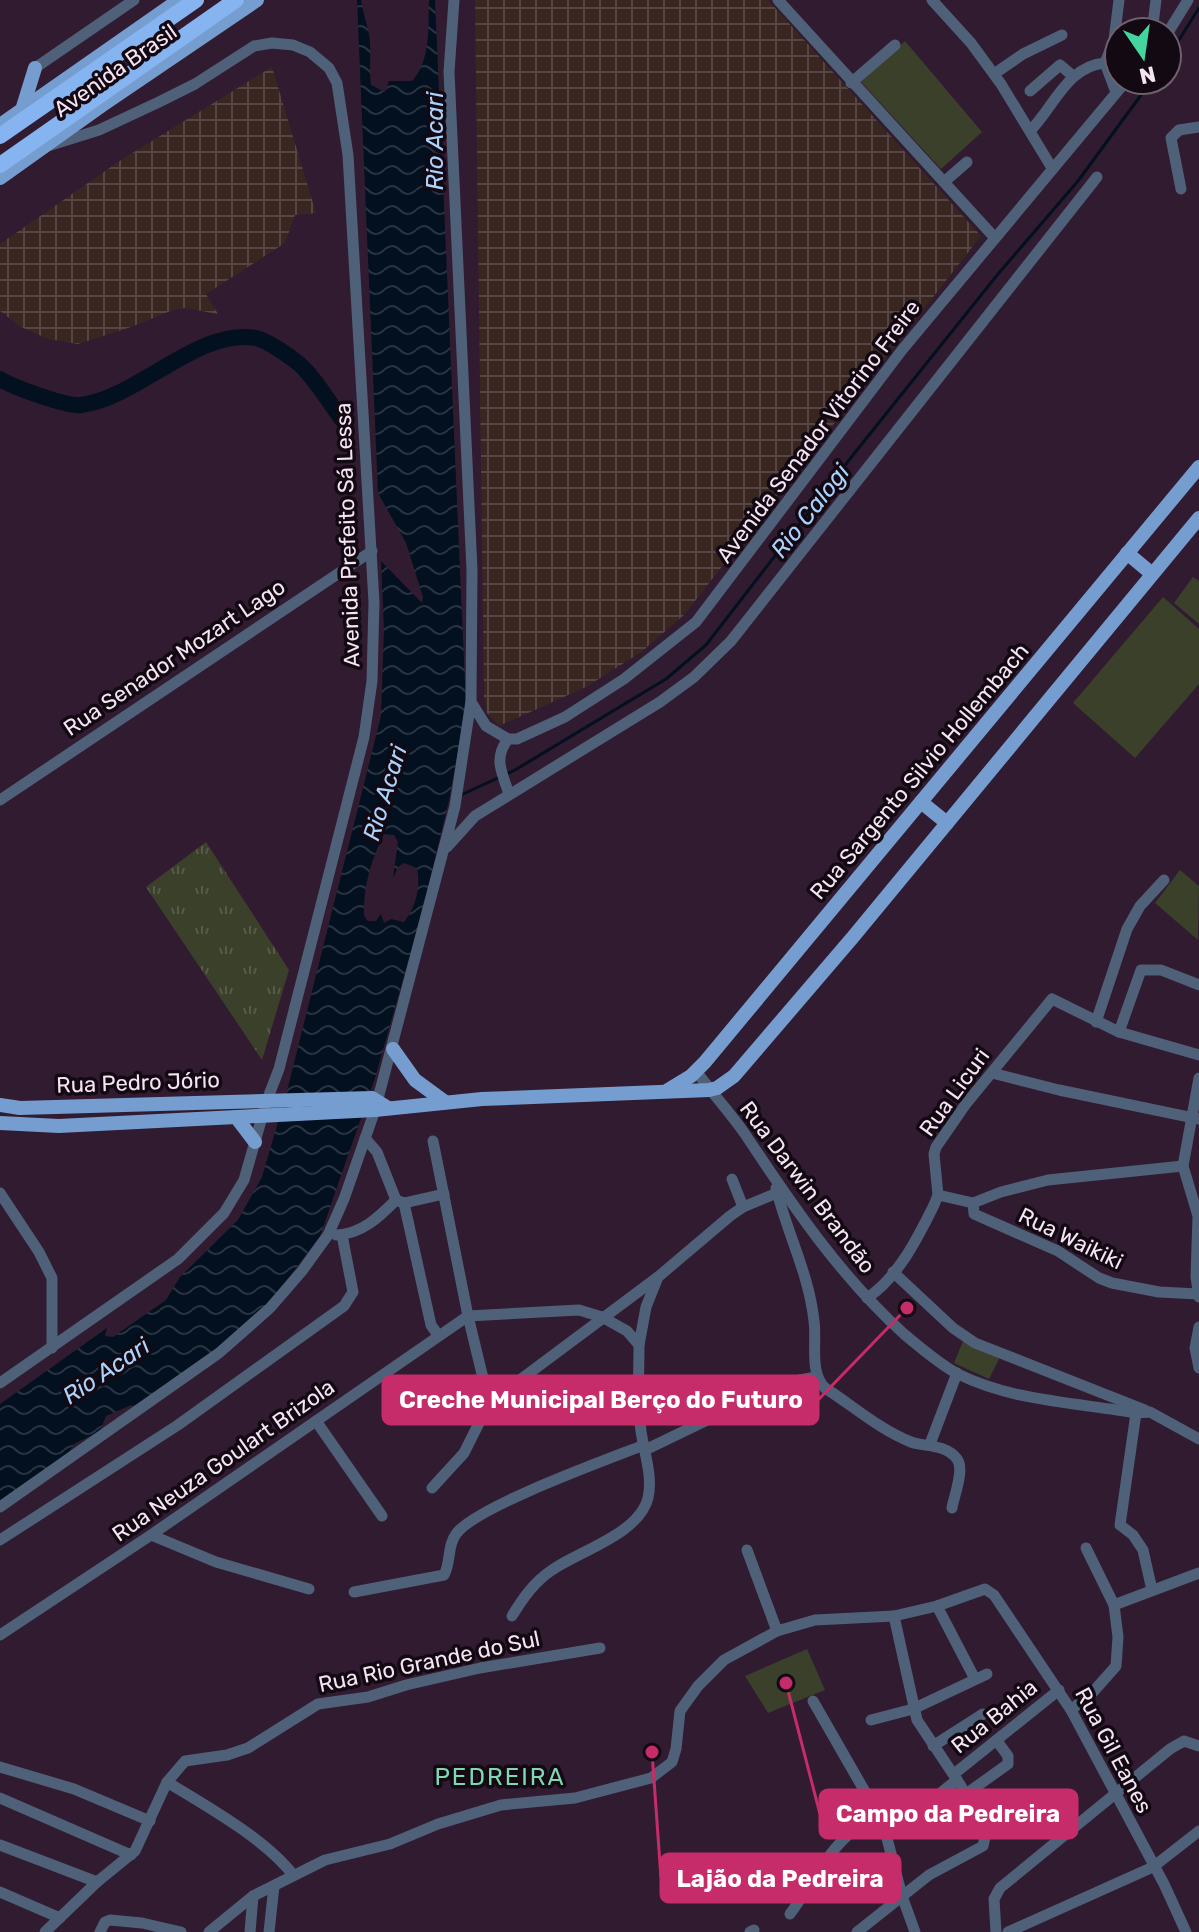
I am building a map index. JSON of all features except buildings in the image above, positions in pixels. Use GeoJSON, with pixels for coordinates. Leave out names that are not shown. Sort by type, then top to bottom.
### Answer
{"type":"FeatureCollection","features":[{"type":"Feature","properties":{"kind":"highway","name":"Avenida Brasil"},"geometry":{"type":"LineString","coordinates":[[0,136],[196,0]]}},
{"type":"Feature","properties":{"kind":"highway","name":"Avenida Brasil"},"geometry":{"type":"LineString","coordinates":[[0,165],[236,0]]}},
{"type":"Feature","properties":{"kind":"main road","name":"Avenida Brasil"},"geometry":{"type":"LineString","coordinates":[[0,125],[179,0]]}},
{"type":"Feature","properties":{"kind":"main road","name":"Avenida Brasil"},"geometry":{"type":"LineString","coordinates":[[0,178],[257,0]]}},
{"type":"Feature","properties":{"kind":"main road"},"geometry":{"type":"LineString","coordinates":[[22,110],[35,68]]}},
{"type":"Feature","properties":{"kind":"main road","name":"Rua Sargento Silvio Hollembach"},"geometry":{"type":"LineString","coordinates":[[664,1092],[696,1071],[1199,467]]}},
{"type":"Feature","properties":{"kind":"main road"},"geometry":{"type":"LineString","coordinates":[[0,1123],[41,1126],[236,1117],[270,1107],[376,1105],[717,1088],[734,1076],[1199,518]]}},
{"type":"Feature","properties":{"kind":"main road"},"geometry":{"type":"LineString","coordinates":[[1127,553],[1151,573]]}},
{"type":"Feature","properties":{"kind":"main road"},"geometry":{"type":"LineString","coordinates":[[921,802],[947,823]]}},
{"type":"Feature","properties":{"kind":"main road"},"geometry":{"type":"LineString","coordinates":[[393,1049],[415,1080],[445,1102]]}},
{"type":"Feature","properties":{"kind":"main road","name":"Rua Pedro Jório"},"geometry":{"type":"LineString","coordinates":[[0,1105],[20,1108],[270,1107]]}},
{"type":"Feature","properties":{"kind":"main road"},"geometry":{"type":"LineString","coordinates":[[236,1117],[255,1142]]}},
{"type":"Feature","properties":{"kind":"street"},"geometry":{"type":"LineString","coordinates":[[35,68],[134,0]]}},
{"type":"Feature","properties":{"kind":"street"},"geometry":{"type":"LineString","coordinates":[[0,1507],[219,1353],[270,1308],[302,1271],[328,1235],[344,1199],[393,1049],[455,806],[471,701],[472,570],[449,72],[454,0]]}},
{"type":"Feature","properties":{"kind":"street"},"geometry":{"type":"LineString","coordinates":[[778,0],[995,238]]}},
{"type":"Feature","properties":{"kind":"street"},"geometry":{"type":"LineString","coordinates":[[932,0],[994,74],[1052,168]]}},
{"type":"Feature","properties":{"kind":"street"},"geometry":{"type":"LineString","coordinates":[[994,74],[1023,54],[1062,35]]}},
{"type":"Feature","properties":{"kind":"street","name":"Avenida Prefeito Sá Lessa"},"geometry":{"type":"LineString","coordinates":[[0,1383],[154,1278],[201,1239],[236,1196],[270,1107],[364,737],[372,681],[374,602],[358,290],[348,155],[337,83],[329,68],[310,52],[293,45],[272,43],[254,46],[195,84],[159,102],[99,130],[40,149]]}},
{"type":"Feature","properties":{"kind":"street"},"geometry":{"type":"LineString","coordinates":[[851,83],[895,45]]}},
{"type":"Feature","properties":{"kind":"street"},"geometry":{"type":"LineString","coordinates":[[1030,131],[1077,71],[1103,63]]}},
{"type":"Feature","properties":{"kind":"street"},"geometry":{"type":"LineString","coordinates":[[1030,91],[1060,65],[1073,76]]}},
{"type":"Feature","properties":{"kind":"street","name":"Avenida Senador Vitorino Freire"},"geometry":{"type":"LineString","coordinates":[[508,739],[538,732],[565,717],[624,679],[696,622],[893,361],[1113,96]]}},
{"type":"Feature","properties":{"kind":"street"},"geometry":{"type":"LineString","coordinates":[[1181,189],[1171,138],[1179,130],[1199,127]]}},
{"type":"Feature","properties":{"kind":"street"},"geometry":{"type":"LineString","coordinates":[[944,182],[967,162]]}},
{"type":"Feature","properties":{"kind":"street"},"geometry":{"type":"LineString","coordinates":[[444,850],[475,816],[660,702],[694,677],[731,641],[1097,177]]}},
{"type":"Feature","properties":{"kind":"street","name":"Rua Senador Mozart Lago"},"geometry":{"type":"LineString","coordinates":[[0,800],[372,551]]}},
{"type":"Feature","properties":{"kind":"street"},"geometry":{"type":"LineString","coordinates":[[471,701],[486,726],[508,739],[499,753],[509,794]]}},
{"type":"Feature","properties":{"kind":"street"},"geometry":{"type":"LineString","coordinates":[[1164,880],[1140,906],[1127,929],[1096,1022],[1119,1032],[1199,1055]]}},
{"type":"Feature","properties":{"kind":"street"},"geometry":{"type":"LineString","coordinates":[[1119,1032],[1141,970],[1161,970],[1199,985]]}},
{"type":"Feature","properties":{"kind":"street","name":"Rua Licuri"},"geometry":{"type":"LineString","coordinates":[[938,1195],[936,1147],[1052,999],[1096,1022]]}},
{"type":"Feature","properties":{"kind":"street","name":"Rua Darwin Brandão"},"geometry":{"type":"LineString","coordinates":[[696,1071],[734,1118],[774,1180],[821,1243],[867,1298],[916,1344],[957,1373],[991,1387],[1136,1413],[1150,1412]]}},
{"type":"Feature","properties":{"kind":"street"},"geometry":{"type":"LineString","coordinates":[[992,1073],[1194,1118]]}},
{"type":"Feature","properties":{"kind":"street"},"geometry":{"type":"LineString","coordinates":[[1199,1078],[1183,1166],[1197,1209],[1196,1277],[1199,1295]]}},
{"type":"Feature","properties":{"kind":"street"},"geometry":{"type":"LineString","coordinates":[[365,1138],[377,1152],[400,1202],[431,1325],[438,1335]]}},
{"type":"Feature","properties":{"kind":"street"},"geometry":{"type":"LineString","coordinates":[[433,1141],[489,1403]]}},
{"type":"Feature","properties":{"kind":"street"},"geometry":{"type":"LineString","coordinates":[[973,1203],[1048,1180],[1183,1166]]}},
{"type":"Feature","properties":{"kind":"street"},"geometry":{"type":"LineString","coordinates":[[732,1179],[743,1207]]}},
{"type":"Feature","properties":{"kind":"street"},"geometry":{"type":"LineString","coordinates":[[774,1180],[806,1277],[814,1320],[816,1377],[825,1388],[898,1435],[919,1444],[930,1444],[958,1460],[960,1468],[952,1508]]}},
{"type":"Feature","properties":{"kind":"street"},"geometry":{"type":"LineString","coordinates":[[0,1193],[39,1252],[52,1278],[52,1348]]}},
{"type":"Feature","properties":{"kind":"street"},"geometry":{"type":"LineString","coordinates":[[432,1488],[464,1453],[489,1403],[658,1277],[743,1207],[777,1193]]}},
{"type":"Feature","properties":{"kind":"street"},"geometry":{"type":"LineString","coordinates":[[328,1235],[342,1235],[366,1227],[400,1202],[444,1194]]}},
{"type":"Feature","properties":{"kind":"street"},"geometry":{"type":"LineString","coordinates":[[867,1298],[883,1286],[893,1272],[919,1233],[938,1195]]}},
{"type":"Feature","properties":{"kind":"street","name":"Rua Waikiki"},"geometry":{"type":"LineString","coordinates":[[938,1195],[973,1203],[974,1214],[1058,1251],[1099,1278],[1127,1287],[1199,1295]]}},
{"type":"Feature","properties":{"kind":"street"},"geometry":{"type":"LineString","coordinates":[[0,1540],[178,1425],[344,1306],[353,1292],[342,1235]]}},
{"type":"Feature","properties":{"kind":"street"},"geometry":{"type":"LineString","coordinates":[[893,1272],[953,1328],[975,1343],[1150,1412],[1199,1439]]}},
{"type":"Feature","properties":{"kind":"street"},"geometry":{"type":"LineString","coordinates":[[512,1616],[541,1578],[614,1536],[645,1506],[648,1493],[640,1415],[639,1345],[646,1307],[658,1277]]}},
{"type":"Feature","properties":{"kind":"street"},"geometry":{"type":"LineString","coordinates":[[468,1316],[579,1310],[602,1317],[627,1331],[639,1345]]}},
{"type":"Feature","properties":{"kind":"street","name":"Rua Neuza Goulart Brizola"},"geometry":{"type":"LineString","coordinates":[[0,1635],[151,1535],[468,1316]]}},
{"type":"Feature","properties":{"kind":"street"},"geometry":{"type":"LineString","coordinates":[[1198,1367],[1195,1348],[1199,1329]]}},
{"type":"Feature","properties":{"kind":"street"},"geometry":{"type":"LineString","coordinates":[[930,1444],[957,1373]]}},
{"type":"Feature","properties":{"kind":"street"},"geometry":{"type":"LineString","coordinates":[[354,1592],[444,1575],[452,1540],[466,1524],[518,1496],[645,1447],[784,1383],[816,1377]]}},
{"type":"Feature","properties":{"kind":"street"},"geometry":{"type":"LineString","coordinates":[[1136,1413],[1120,1525],[1133,1535],[1143,1550],[1152,1590]]}},
{"type":"Feature","properties":{"kind":"street"},"geometry":{"type":"LineString","coordinates":[[316,1421],[382,1516]]}},
{"type":"Feature","properties":{"kind":"street"},"geometry":{"type":"LineString","coordinates":[[151,1535],[216,1562],[309,1589]]}},
{"type":"Feature","properties":{"kind":"street"},"geometry":{"type":"LineString","coordinates":[[1071,1710],[1093,1692],[1116,1666],[1118,1637],[1114,1605],[1086,1548]]}},
{"type":"Feature","properties":{"kind":"street"},"geometry":{"type":"LineString","coordinates":[[747,1550],[777,1631]]}},
{"type":"Feature","properties":{"kind":"street"},"geometry":{"type":"LineString","coordinates":[[1114,1605],[1199,1573]]}},
{"type":"Feature","properties":{"kind":"street","name":"Rua Gil Eanes"},"geometry":{"type":"LineString","coordinates":[[937,1606],[982,1589],[994,1595],[1071,1710],[1164,1884],[1186,1932]]}},
{"type":"Feature","properties":{"kind":"street"},"geometry":{"type":"LineString","coordinates":[[209,1932],[253,1896],[341,1854],[390,1844],[438,1824],[501,1805],[575,1798],[651,1778],[672,1762],[680,1711],[698,1686],[724,1660],[777,1631],[815,1620],[894,1616],[937,1606],[981,1677],[913,1709],[871,1720]]}},
{"type":"Feature","properties":{"kind":"street"},"geometry":{"type":"LineString","coordinates":[[857,1932],[929,1875],[983,1846],[985,1837],[966,1794],[921,1728],[913,1709],[894,1616]]}},
{"type":"Feature","properties":{"kind":"street","name":"Rua Rio Grande do Sul"},"geometry":{"type":"LineString","coordinates":[[167,1782],[185,1761],[227,1755],[248,1748],[318,1704],[368,1697],[480,1668],[600,1648]]}},
{"type":"Feature","properties":{"kind":"street","name":"Rua Bahia"},"geometry":{"type":"LineString","coordinates":[[790,1914],[829,1855],[855,1829],[868,1823],[893,1822],[910,1814],[1059,1690]]}},
{"type":"Feature","properties":{"kind":"street"},"geometry":{"type":"LineString","coordinates":[[813,1701],[883,1823],[915,1932]]}},
{"type":"Feature","properties":{"kind":"street"},"geometry":{"type":"LineString","coordinates":[[933,1746],[983,1714]]}},
{"type":"Feature","properties":{"kind":"street"},"geometry":{"type":"LineString","coordinates":[[966,1794],[1008,1764],[1008,1756],[997,1741]]}},
{"type":"Feature","properties":{"kind":"street"},"geometry":{"type":"LineString","coordinates":[[996,1932],[994,1899],[1000,1888],[1177,1744],[1188,1742],[1199,1746]]}},
{"type":"Feature","properties":{"kind":"street"},"geometry":{"type":"LineString","coordinates":[[0,1767],[74,1789],[150,1821]]}},
{"type":"Feature","properties":{"kind":"street"},"geometry":{"type":"LineString","coordinates":[[45,1932],[97,1882],[131,1855],[167,1782],[243,1832],[284,1864],[293,1875]]}},
{"type":"Feature","properties":{"kind":"street"},"geometry":{"type":"LineString","coordinates":[[0,1798],[131,1855]]}},
{"type":"Feature","properties":{"kind":"street"},"geometry":{"type":"LineString","coordinates":[[1008,1932],[1153,1867],[1199,1831]]}},
{"type":"Feature","properties":{"kind":"street"},"geometry":{"type":"LineString","coordinates":[[0,1845],[97,1882]]}},
{"type":"Feature","properties":{"kind":"street"},"geometry":{"type":"LineString","coordinates":[[269,1932],[274,1886]]}},
{"type":"Feature","properties":{"kind":"street"},"geometry":{"type":"LineString","coordinates":[[0,1892],[60,1918]]}},
{"type":"Feature","properties":{"kind":"street"},"geometry":{"type":"LineString","coordinates":[[250,1932],[253,1896]]}},
{"type":"Feature","properties":{"kind":"street"},"geometry":{"type":"LineString","coordinates":[[219,1932],[225,1919]]}},
{"type":"Feature","properties":{"kind":"street"},"geometry":{"type":"LineString","coordinates":[[100,1932],[105,1922],[110,1920],[181,1932]]}},
{"type":"Feature","properties":{"kind":"shaded area"},"geometry":{"type":"Polygon","coordinates":[[[475,0],[768,0],[981,236],[684,615],[640,653],[586,687],[499,726],[487,713],[484,697],[475,0]]]}},
{"type":"Feature","properties":{"kind":"shaded area"},"geometry":{"type":"Polygon","coordinates":[[[272,67],[316,213],[295,215],[285,243],[206,294],[218,314],[185,308],[173,310],[78,344],[48,339],[21,327],[0,311],[0,244],[121,160],[272,67]]]}},
{"type":"Feature","properties":{"kind":"green space"},"geometry":{"type":"Polygon","coordinates":[[[905,41],[982,132],[941,169],[861,82],[905,41]]]}},
{"type":"Feature","properties":{"kind":"green space"},"geometry":{"type":"Polygon","coordinates":[[[1193,577],[1199,581],[1199,624],[1174,603],[1193,577]]]}},
{"type":"Feature","properties":{"kind":"green space"},"geometry":{"type":"Polygon","coordinates":[[[1163,597],[1199,629],[1199,684],[1135,758],[1073,703],[1163,597]]]}},
{"type":"Feature","properties":{"kind":"green space"},"geometry":{"type":"Polygon","coordinates":[[[206,842],[289,970],[262,1060],[146,887],[206,842]]]}},
{"type":"Feature","properties":{"kind":"green space"},"geometry":{"type":"Polygon","coordinates":[[[1180,870],[1199,886],[1198,940],[1155,903],[1180,870]]]}},
{"type":"Feature","properties":{"kind":"green space"},"geometry":{"type":"Polygon","coordinates":[[[963,1341],[1000,1357],[989,1379],[954,1363],[963,1341]]]}},
{"type":"Feature","properties":{"kind":"green space"},"geometry":{"type":"Polygon","coordinates":[[[807,1649],[825,1690],[768,1713],[745,1676],[807,1649]]]}},
{"type":"Feature","properties":{"kind":"water","name":"Rio Acari"},"geometry":{"type":"Polygon","coordinates":[[[357,0],[361,0],[369,34],[371,85],[385,92],[389,81],[412,81],[423,64],[429,0],[435,0],[466,707],[449,800],[423,909],[375,1078],[320,1236],[275,1296],[202,1365],[138,1409],[131,1405],[106,1416],[100,1431],[74,1444],[69,1452],[0,1502],[0,1404],[107,1328],[105,1336],[113,1337],[166,1300],[180,1277],[238,1220],[262,1177],[287,1091],[381,716],[384,630],[381,561],[422,603],[423,597],[406,543],[378,493],[357,0]],[[384,834],[372,864],[364,905],[364,916],[368,921],[376,921],[381,914],[384,923],[391,919],[404,922],[414,903],[418,889],[417,868],[404,863],[398,867],[393,878],[398,842],[394,835],[384,834]]]}},
{"type":"Feature","properties":{"kind":"waterway","name":"Rio Calogi"},"geometry":{"type":"LineString","coordinates":[[1183,34],[1199,8]]}},
{"type":"Feature","properties":{"kind":"waterway","name":"Rio Calogi"},"geometry":{"type":"LineString","coordinates":[[461,795],[515,770],[666,679],[706,645],[998,274],[1078,181],[1140,96]]}},
{"type":"Feature","properties":{"kind":"waterway"},"geometry":{"type":"LineString","coordinates":[[0,379],[40,396],[81,405],[103,400],[213,343],[234,337],[256,338],[278,349],[304,369],[343,421]]}},
{"type":"Feature","properties":{"kind":"place","name":"Creche Municipal Berço do Futuro"},"geometry":{"type":"Point","coordinates":[907,1308]}},
{"type":"Feature","properties":{"kind":"place","name":"Campo da Pedreira"},"geometry":{"type":"Point","coordinates":[786,1683]}},
{"type":"Feature","properties":{"kind":"place","name":"Lajão da Pedreira"},"geometry":{"type":"Point","coordinates":[652,1752]}},
{"type":"Feature","properties":{"kind":"district","name":"PEDREIRA"},"geometry":{"type":"Point","coordinates":[500,1777]}}]}
